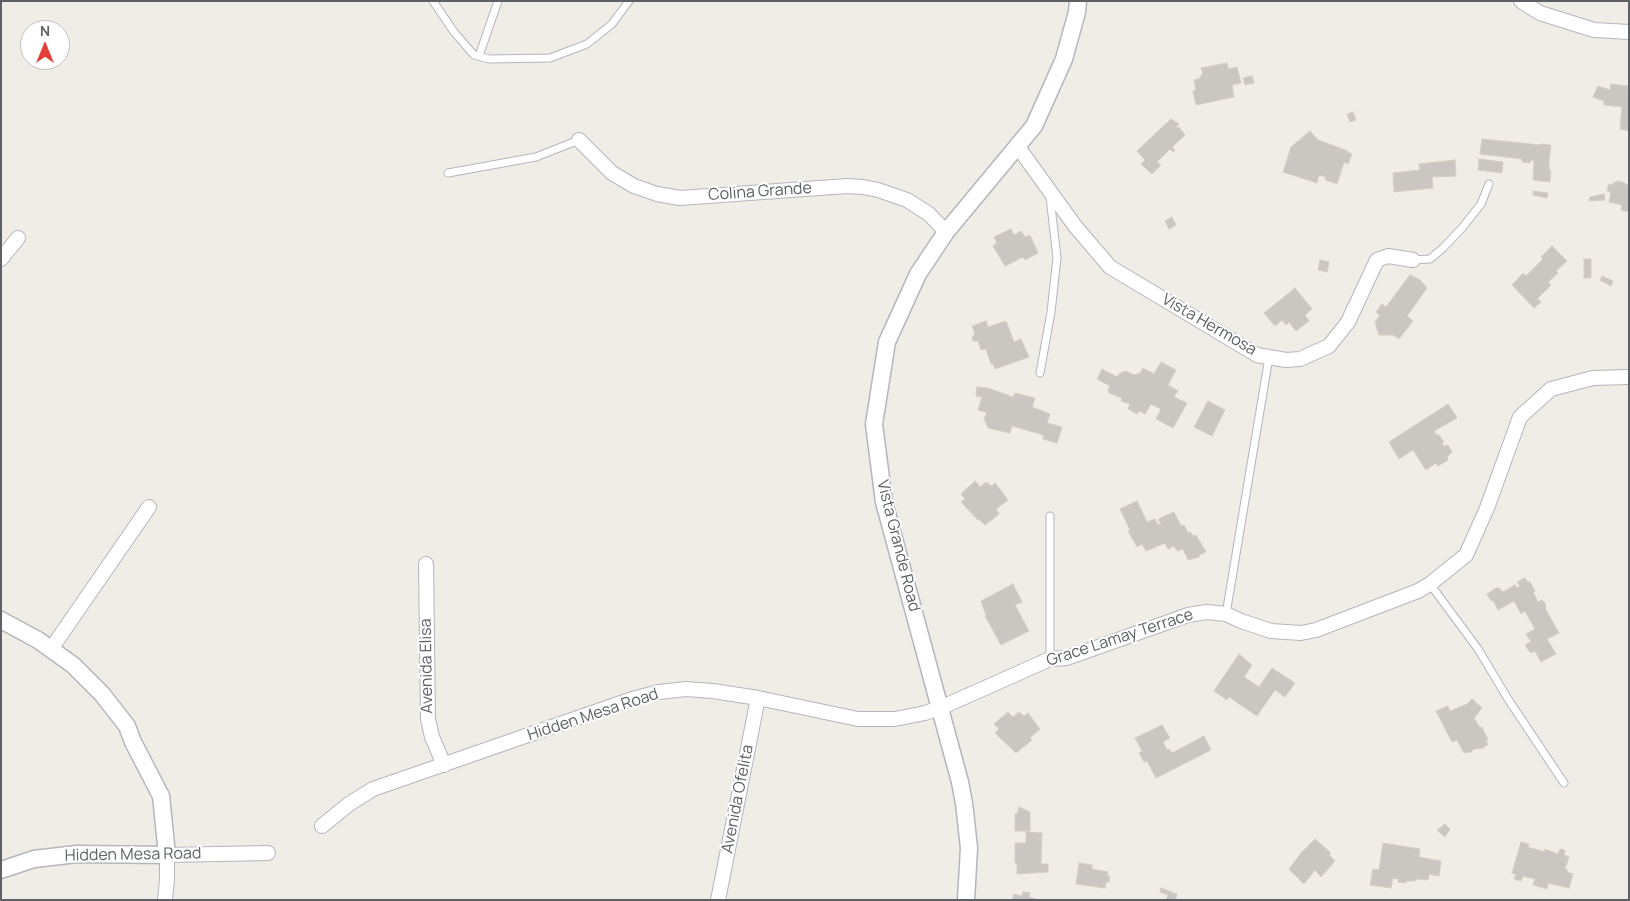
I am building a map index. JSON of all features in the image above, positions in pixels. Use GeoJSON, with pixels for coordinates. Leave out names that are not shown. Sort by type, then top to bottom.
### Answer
{"type":"FeatureCollection","features":[{"type":"Feature","properties":{"kind":"street","name":"Vista Grande Road"},"geometry":{"type":"LineString","coordinates":[[966,900],[969,848],[964,802],[884,502],[874,424],[887,342],[918,274],[946,232],[1034,126],[1064,59],[1078,12],[1078,1]]}},
{"type":"Feature","properties":{"kind":"street"},"geometry":{"type":"LineString","coordinates":[[1521,1],[1540,13],[1594,30],[1629,32]]}},
{"type":"Feature","properties":{"kind":"street","name":"Colina Grande"},"geometry":{"type":"LineString","coordinates":[[579,140],[612,173],[634,186],[657,194],[680,198],[847,186],[863,187],[907,200],[928,214],[946,232]]}},
{"type":"Feature","properties":{"kind":"street","name":"Vista Hermosa"},"geometry":{"type":"LineString","coordinates":[[1018,146],[1049,192],[1110,267],[1257,356],[1286,360],[1300,359],[1329,346],[1348,322],[1377,260],[1388,256],[1413,260]]}},
{"type":"Feature","properties":{"kind":"street"},"geometry":{"type":"LineString","coordinates":[[1,259],[18,238]]}},
{"type":"Feature","properties":{"kind":"street","name":"Grace Lamay Terrace"},"geometry":{"type":"LineString","coordinates":[[940,708],[1050,659],[1067,658],[1188,615],[1207,612],[1226,614],[1263,629],[1301,633],[1316,630],[1418,591],[1430,584],[1466,555],[1487,508],[1520,417],[1551,389],[1593,378],[1629,377]]}},
{"type":"Feature","properties":{"kind":"street"},"geometry":{"type":"LineString","coordinates":[[51,649],[149,507]]}},
{"type":"Feature","properties":{"kind":"street","name":"Avenida Elisa"},"geometry":{"type":"LineString","coordinates":[[426,564],[428,719],[432,737],[444,766]]}},
{"type":"Feature","properties":{"kind":"street"},"geometry":{"type":"LineString","coordinates":[[1,620],[38,640],[88,679],[127,726],[133,742],[161,796],[167,855],[165,900]]}},
{"type":"Feature","properties":{"kind":"street","name":"Hidden Mesa Road"},"geometry":{"type":"LineString","coordinates":[[322,826],[349,804],[373,789],[444,766],[632,699],[659,692],[700,690],[758,698],[858,719],[876,720],[910,717],[940,708]]}},
{"type":"Feature","properties":{"kind":"street","name":"Avenida Ofelita"},"geometry":{"type":"LineString","coordinates":[[718,900],[758,698]]}},
{"type":"Feature","properties":{"kind":"street","name":"Hidden Mesa Road"},"geometry":{"type":"LineString","coordinates":[[1,870],[34,859],[77,854],[268,853]]}},
{"type":"Feature","properties":{"kind":"lane"},"geometry":{"type":"LineString","coordinates":[[433,1],[454,32],[476,56],[489,59],[550,58],[587,44],[612,24],[628,1]]}},
{"type":"Feature","properties":{"kind":"lane"},"geometry":{"type":"LineString","coordinates":[[476,56],[498,1]]}},
{"type":"Feature","properties":{"kind":"lane"},"geometry":{"type":"LineString","coordinates":[[448,173],[536,157],[579,140]]}},
{"type":"Feature","properties":{"kind":"lane"},"geometry":{"type":"LineString","coordinates":[[1413,260],[1430,259],[1444,248],[1481,204],[1489,184]]}},
{"type":"Feature","properties":{"kind":"lane"},"geometry":{"type":"LineString","coordinates":[[1040,373],[1051,312],[1057,258],[1049,192]]}},
{"type":"Feature","properties":{"kind":"lane"},"geometry":{"type":"LineString","coordinates":[[1226,614],[1269,357]]}},
{"type":"Feature","properties":{"kind":"lane"},"geometry":{"type":"LineString","coordinates":[[1050,516],[1050,659]]}},
{"type":"Feature","properties":{"kind":"lane"},"geometry":{"type":"LineString","coordinates":[[1430,584],[1478,649],[1508,699],[1564,783]]}},
{"type":"Feature","properties":{"kind":"building"},"geometry":{"type":"Polygon","coordinates":[[[1227,63],[1228,69],[1237,67],[1241,83],[1232,85],[1234,97],[1196,105],[1193,91],[1196,90],[1194,80],[1199,79],[1203,73],[1201,68],[1227,63]]]}},
{"type":"Feature","properties":{"kind":"building"},"geometry":{"type":"Polygon","coordinates":[[[1252,76],[1254,83],[1245,85],[1243,78],[1252,76]]]}},
{"type":"Feature","properties":{"kind":"building"},"geometry":{"type":"Polygon","coordinates":[[[1611,84],[1628,86],[1629,131],[1620,129],[1622,107],[1604,105],[1604,101],[1593,97],[1598,86],[1610,90],[1611,84]]]}},
{"type":"Feature","properties":{"kind":"building"},"geometry":{"type":"Polygon","coordinates":[[[1353,112],[1356,120],[1350,122],[1347,114],[1353,112]]]}},
{"type":"Feature","properties":{"kind":"building"},"geometry":{"type":"Polygon","coordinates":[[[1171,119],[1179,124],[1176,127],[1179,127],[1185,135],[1172,147],[1175,150],[1173,152],[1170,149],[1157,162],[1161,165],[1152,174],[1141,164],[1145,160],[1137,151],[1171,119]]]}},
{"type":"Feature","properties":{"kind":"building"},"geometry":{"type":"Polygon","coordinates":[[[1310,131],[1318,140],[1352,154],[1348,164],[1344,162],[1337,184],[1325,180],[1326,177],[1319,175],[1317,183],[1283,172],[1291,147],[1310,131]]]}},
{"type":"Feature","properties":{"kind":"building"},"geometry":{"type":"Polygon","coordinates":[[[1482,139],[1551,145],[1549,161],[1549,170],[1551,170],[1550,182],[1533,180],[1534,161],[1531,160],[1530,163],[1522,162],[1522,159],[1480,154],[1482,139]]]}},
{"type":"Feature","properties":{"kind":"building"},"geometry":{"type":"Polygon","coordinates":[[[1479,159],[1503,162],[1502,173],[1478,170],[1479,159]]]}},
{"type":"Feature","properties":{"kind":"building"},"geometry":{"type":"Polygon","coordinates":[[[1455,160],[1456,176],[1432,177],[1433,188],[1394,192],[1393,173],[1420,170],[1419,164],[1455,160]]]}},
{"type":"Feature","properties":{"kind":"building"},"geometry":{"type":"Polygon","coordinates":[[[1617,181],[1629,185],[1629,212],[1621,210],[1622,205],[1609,202],[1611,192],[1607,191],[1609,184],[1613,185],[1617,181]]]}},
{"type":"Feature","properties":{"kind":"building"},"geometry":{"type":"Polygon","coordinates":[[[1533,191],[1548,193],[1547,198],[1533,195],[1533,191]]]}},
{"type":"Feature","properties":{"kind":"building"},"geometry":{"type":"Polygon","coordinates":[[[1604,194],[1605,200],[1589,201],[1590,197],[1604,194]]]}},
{"type":"Feature","properties":{"kind":"building"},"geometry":{"type":"Polygon","coordinates":[[[1172,217],[1176,225],[1169,229],[1165,221],[1172,217]]]}},
{"type":"Feature","properties":{"kind":"building"},"geometry":{"type":"Polygon","coordinates":[[[1011,229],[1014,235],[1021,231],[1025,237],[1030,235],[1038,253],[1025,260],[1023,257],[1005,266],[993,246],[997,243],[994,237],[1011,229]]]}},
{"type":"Feature","properties":{"kind":"building"},"geometry":{"type":"Polygon","coordinates":[[[1552,246],[1567,261],[1548,282],[1551,285],[1537,299],[1541,302],[1534,308],[1512,285],[1523,273],[1526,276],[1543,259],[1541,257],[1552,246]]]}},
{"type":"Feature","properties":{"kind":"building"},"geometry":{"type":"Polygon","coordinates":[[[1584,259],[1591,259],[1591,278],[1584,278],[1584,259]]]}},
{"type":"Feature","properties":{"kind":"building"},"geometry":{"type":"Polygon","coordinates":[[[1320,260],[1329,262],[1327,272],[1318,270],[1320,260]]]}},
{"type":"Feature","properties":{"kind":"building"},"geometry":{"type":"Polygon","coordinates":[[[1410,275],[1420,280],[1427,288],[1407,316],[1413,321],[1399,339],[1393,335],[1379,335],[1375,322],[1380,315],[1376,312],[1382,304],[1386,307],[1410,275]]]}},
{"type":"Feature","properties":{"kind":"building"},"geometry":{"type":"Polygon","coordinates":[[[1602,276],[1613,281],[1611,286],[1600,280],[1602,276]]]}},
{"type":"Feature","properties":{"kind":"building"},"geometry":{"type":"Polygon","coordinates":[[[1295,288],[1312,309],[1305,315],[1309,321],[1296,331],[1289,322],[1286,325],[1282,320],[1275,326],[1264,313],[1295,288]]]}},
{"type":"Feature","properties":{"kind":"building"},"geometry":{"type":"Polygon","coordinates":[[[986,321],[988,327],[1006,321],[1014,342],[1021,339],[1029,357],[995,369],[993,364],[991,364],[986,349],[981,350],[978,341],[973,341],[972,337],[975,334],[972,326],[986,321]]]}},
{"type":"Feature","properties":{"kind":"building"},"geometry":{"type":"Polygon","coordinates":[[[1161,362],[1176,370],[1168,385],[1178,391],[1174,397],[1187,403],[1173,428],[1156,419],[1161,409],[1151,404],[1145,414],[1139,411],[1137,414],[1128,409],[1130,404],[1121,401],[1122,398],[1109,393],[1110,386],[1097,379],[1102,369],[1117,377],[1120,373],[1126,371],[1134,375],[1140,373],[1143,368],[1154,374],[1161,362]]]}},
{"type":"Feature","properties":{"kind":"building"},"geometry":{"type":"Polygon","coordinates":[[[977,387],[985,387],[1013,397],[1015,393],[1035,398],[1032,407],[1050,414],[1047,423],[1062,427],[1057,443],[1043,439],[1044,435],[1012,426],[1010,433],[988,428],[984,418],[987,413],[978,410],[982,397],[976,396],[977,387]]]}},
{"type":"Feature","properties":{"kind":"building"},"geometry":{"type":"Polygon","coordinates":[[[1208,401],[1225,410],[1212,436],[1194,427],[1208,401]]]}},
{"type":"Feature","properties":{"kind":"building"},"geometry":{"type":"Polygon","coordinates":[[[1448,404],[1457,418],[1434,431],[1444,442],[1442,443],[1443,446],[1448,445],[1452,452],[1447,457],[1448,460],[1438,466],[1436,463],[1426,470],[1413,450],[1399,459],[1389,442],[1448,404]]]}},
{"type":"Feature","properties":{"kind":"building"},"geometry":{"type":"Polygon","coordinates":[[[975,481],[980,487],[986,482],[992,486],[995,483],[1008,500],[996,509],[999,513],[998,515],[985,525],[961,502],[965,499],[961,494],[975,481]]]}},
{"type":"Feature","properties":{"kind":"building"},"geometry":{"type":"Polygon","coordinates":[[[1137,501],[1147,522],[1155,519],[1158,525],[1161,524],[1158,520],[1174,512],[1181,526],[1184,525],[1188,533],[1190,532],[1193,536],[1196,535],[1206,552],[1199,555],[1199,557],[1188,560],[1183,549],[1177,551],[1174,546],[1168,549],[1165,543],[1146,551],[1142,544],[1137,547],[1128,531],[1130,530],[1120,509],[1137,501]]]}},
{"type":"Feature","properties":{"kind":"building"},"geometry":{"type":"Polygon","coordinates":[[[1525,578],[1530,582],[1535,591],[1533,592],[1538,602],[1542,600],[1545,603],[1546,610],[1559,633],[1547,639],[1556,654],[1541,662],[1535,651],[1531,653],[1526,647],[1526,644],[1531,642],[1526,634],[1535,629],[1525,611],[1521,614],[1514,601],[1498,610],[1493,600],[1491,601],[1487,594],[1496,588],[1503,592],[1515,585],[1517,588],[1520,586],[1517,582],[1525,578]]]}},
{"type":"Feature","properties":{"kind":"building"},"geometry":{"type":"Polygon","coordinates":[[[1013,584],[1022,602],[1015,605],[1029,631],[1001,645],[985,616],[981,601],[1013,584]]]}},
{"type":"Feature","properties":{"kind":"building"},"geometry":{"type":"Polygon","coordinates":[[[1239,654],[1252,665],[1244,677],[1259,687],[1272,668],[1295,683],[1285,697],[1275,690],[1257,716],[1229,697],[1227,700],[1214,691],[1239,654]]]}},
{"type":"Feature","properties":{"kind":"building"},"geometry":{"type":"Polygon","coordinates":[[[1472,699],[1482,708],[1474,718],[1480,728],[1482,727],[1488,744],[1483,748],[1464,753],[1457,740],[1452,742],[1436,711],[1448,706],[1450,711],[1467,704],[1472,699]]]}},
{"type":"Feature","properties":{"kind":"building"},"geometry":{"type":"Polygon","coordinates":[[[1008,712],[1013,717],[1019,712],[1024,716],[1028,713],[1040,729],[1030,738],[1032,740],[1016,753],[995,733],[999,729],[994,724],[1008,712]]]}},
{"type":"Feature","properties":{"kind":"building"},"geometry":{"type":"Polygon","coordinates":[[[1162,725],[1170,738],[1163,742],[1167,750],[1169,749],[1172,753],[1204,736],[1211,750],[1156,778],[1147,761],[1144,762],[1139,753],[1142,751],[1135,738],[1162,725]]]}},
{"type":"Feature","properties":{"kind":"building"},"geometry":{"type":"Polygon","coordinates":[[[1019,807],[1030,812],[1030,831],[1015,831],[1015,814],[1017,814],[1019,807]]]}},
{"type":"Feature","properties":{"kind":"building"},"geometry":{"type":"Polygon","coordinates":[[[1445,824],[1450,829],[1445,837],[1437,830],[1445,824]]]}},
{"type":"Feature","properties":{"kind":"building"},"geometry":{"type":"Polygon","coordinates":[[[1026,832],[1042,833],[1041,864],[1048,864],[1048,872],[1017,874],[1015,843],[1026,843],[1026,832]]]}},
{"type":"Feature","properties":{"kind":"building"},"geometry":{"type":"Polygon","coordinates":[[[1315,839],[1331,853],[1329,855],[1335,861],[1321,877],[1315,870],[1304,884],[1289,869],[1315,839]]]}},
{"type":"Feature","properties":{"kind":"building"},"geometry":{"type":"Polygon","coordinates":[[[1521,842],[1529,844],[1528,847],[1545,852],[1545,849],[1558,854],[1560,849],[1565,850],[1564,855],[1569,857],[1565,869],[1573,874],[1569,888],[1548,883],[1547,889],[1533,885],[1535,879],[1523,876],[1521,881],[1514,879],[1516,874],[1512,873],[1521,842]]]}},
{"type":"Feature","properties":{"kind":"building"},"geometry":{"type":"Polygon","coordinates":[[[1383,843],[1420,849],[1419,857],[1441,861],[1439,876],[1429,874],[1428,880],[1416,879],[1406,883],[1398,882],[1398,879],[1393,878],[1391,888],[1370,885],[1373,869],[1379,870],[1383,843]]]}},
{"type":"Feature","properties":{"kind":"building"},"geometry":{"type":"Polygon","coordinates":[[[1079,863],[1092,865],[1092,869],[1108,872],[1107,876],[1110,876],[1109,882],[1106,882],[1105,888],[1076,884],[1079,863]]]}},
{"type":"Feature","properties":{"kind":"building"},"geometry":{"type":"Polygon","coordinates":[[[1161,888],[1177,894],[1175,900],[1166,900],[1168,895],[1160,892],[1161,888]]]}},
{"type":"Feature","properties":{"kind":"building"},"geometry":{"type":"Polygon","coordinates":[[[1023,892],[1030,893],[1029,897],[1039,900],[1012,900],[1014,894],[1022,896],[1023,892]]]}}]}
